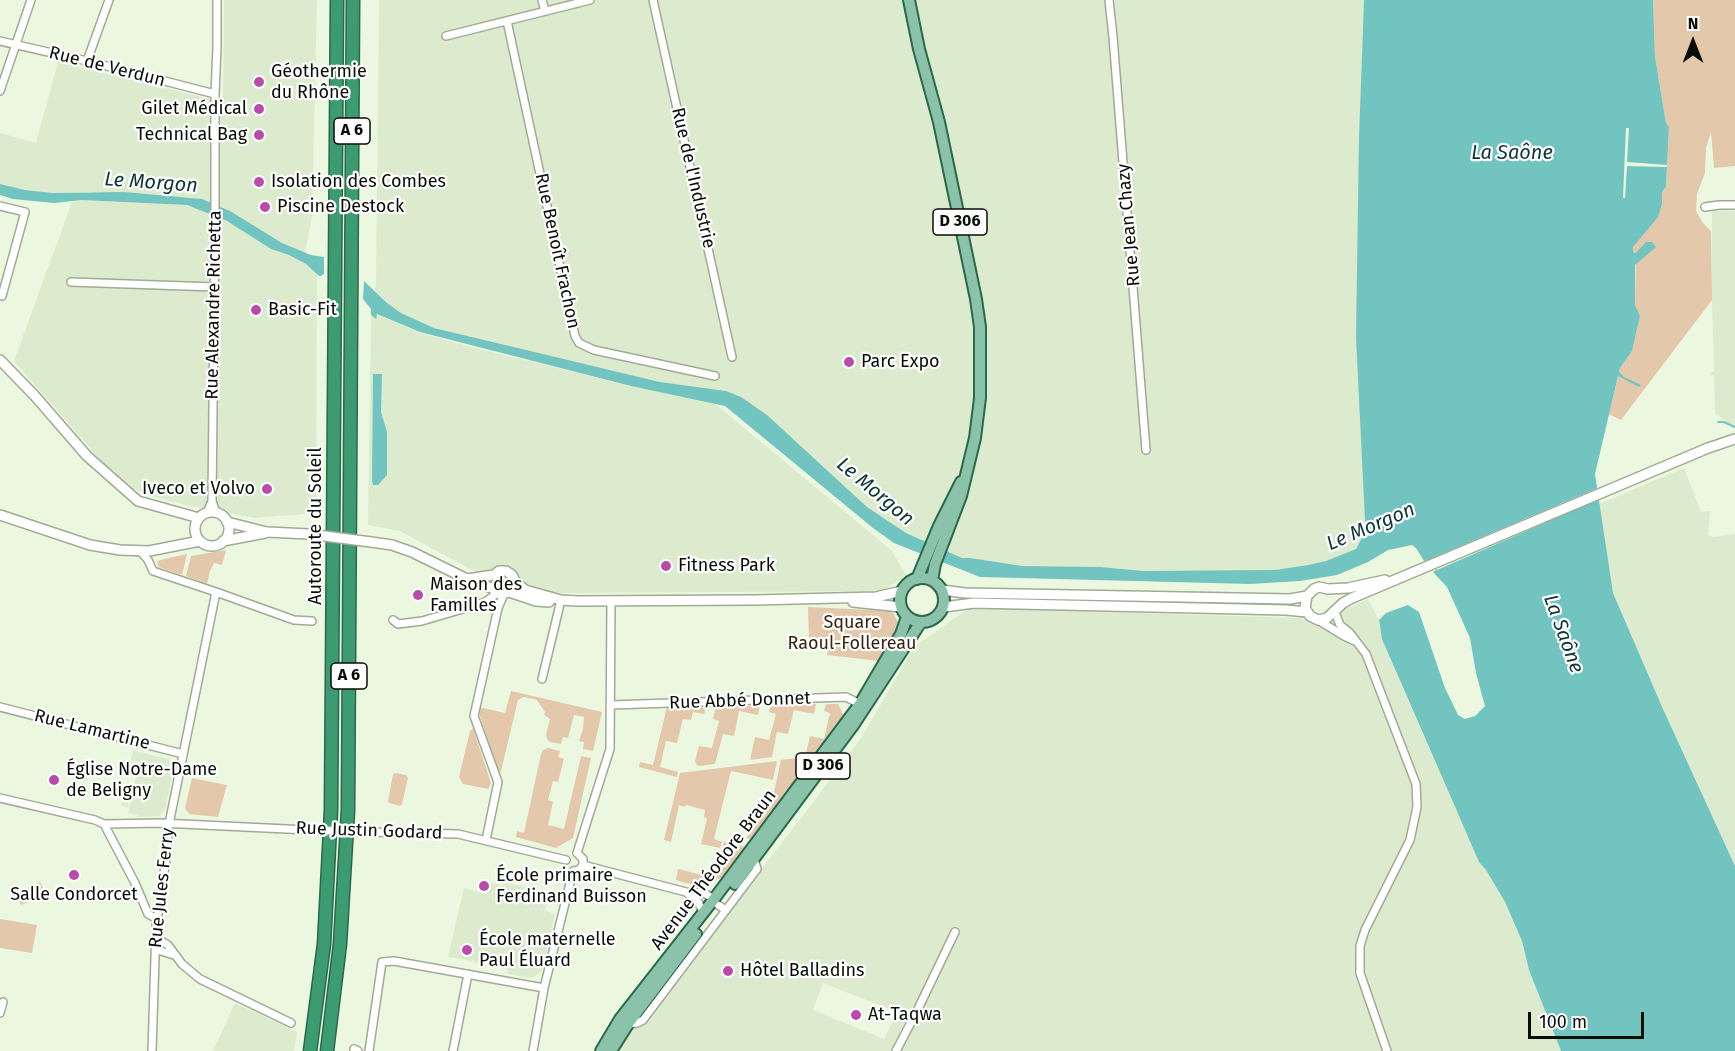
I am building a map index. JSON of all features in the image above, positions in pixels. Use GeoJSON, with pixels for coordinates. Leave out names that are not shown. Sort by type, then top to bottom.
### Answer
{"type":"FeatureCollection","features":[{"type":"Feature","properties":{"kind":"highway","name":"Autoroute du Soleil"},"geometry":{"type":"LineString","coordinates":[[310,1051],[325,934],[331,810],[337,0]]}},
{"type":"Feature","properties":{"kind":"highway","name":"Autoroute du Soleil"},"geometry":{"type":"LineString","coordinates":[[327,1051],[340,944],[347,839],[353,0]]}},
{"type":"Feature","properties":{"kind":"main road","name":"D 306"},"geometry":{"type":"LineString","coordinates":[[909,0],[919,49],[929,81],[980,327],[980,398],[968,469],[953,495],[930,563],[917,579]]}},
{"type":"Feature","properties":{"kind":"main road","name":"D 306"},"geometry":{"type":"LineString","coordinates":[[916,0],[929,81]]}},
{"type":"Feature","properties":{"kind":"main road","name":"D 306"},"geometry":{"type":"LineString","coordinates":[[930,563],[932,580]]}},
{"type":"Feature","properties":{"kind":"main road"},"geometry":{"type":"LineString","coordinates":[[922,578],[932,580],[942,590],[944,607],[935,618],[928,622],[921,622],[904,612],[900,596],[908,583],[922,578]]}},
{"type":"Feature","properties":{"kind":"main road","name":"Avenue Théodore Braun"},"geometry":{"type":"LineString","coordinates":[[601,1051],[620,1019],[704,913],[719,905],[863,705],[901,634],[904,612]]}},
{"type":"Feature","properties":{"kind":"main road","name":"Avenue Théodore Braun"},"geometry":{"type":"LineString","coordinates":[[610,1051],[754,859],[921,622]]}},
{"type":"Feature","properties":{"kind":"street"},"geometry":{"type":"LineString","coordinates":[[0,91],[32,0]]}},
{"type":"Feature","properties":{"kind":"street"},"geometry":{"type":"LineString","coordinates":[[87,61],[109,0]]}},
{"type":"Feature","properties":{"kind":"street","name":"Rue Alexandre Richetta"},"geometry":{"type":"LineString","coordinates":[[208,515],[212,501],[214,94],[217,0]]}},
{"type":"Feature","properties":{"kind":"street"},"geometry":{"type":"LineString","coordinates":[[542,0],[545,11]]}},
{"type":"Feature","properties":{"kind":"street"},"geometry":{"type":"LineString","coordinates":[[446,36],[590,0]]}},
{"type":"Feature","properties":{"kind":"street","name":"Rue de l'Industrie"},"geometry":{"type":"LineString","coordinates":[[653,0],[732,357]]}},
{"type":"Feature","properties":{"kind":"street","name":"Rue Jean Chazy"},"geometry":{"type":"LineString","coordinates":[[1109,0],[1146,450]]}},
{"type":"Feature","properties":{"kind":"street","name":"Rue Benoît Frachon"},"geometry":{"type":"LineString","coordinates":[[507,21],[575,336],[579,343],[594,350],[715,376]]}},
{"type":"Feature","properties":{"kind":"street","name":"Rue de Verdun"},"geometry":{"type":"LineString","coordinates":[[0,41],[214,94]]}},
{"type":"Feature","properties":{"kind":"street"},"geometry":{"type":"LineString","coordinates":[[1705,207],[1735,205]]}},
{"type":"Feature","properties":{"kind":"street"},"geometry":{"type":"LineString","coordinates":[[0,206],[25,212],[2,296],[0,295]]}},
{"type":"Feature","properties":{"kind":"street"},"geometry":{"type":"LineString","coordinates":[[71,282],[214,287]]}},
{"type":"Feature","properties":{"kind":"street"},"geometry":{"type":"LineString","coordinates":[[0,360],[87,456],[138,501],[224,518],[227,522],[267,532],[309,534],[402,548],[425,557],[476,584],[536,601],[551,603],[561,600]]}},
{"type":"Feature","properties":{"kind":"street"},"geometry":{"type":"LineString","coordinates":[[1318,620],[1327,618],[1352,598],[1708,448],[1735,439]]}},
{"type":"Feature","properties":{"kind":"street"},"geometry":{"type":"LineString","coordinates":[[0,515],[90,544],[120,550],[157,550],[200,541]]}},
{"type":"Feature","properties":{"kind":"street"},"geometry":{"type":"LineString","coordinates":[[208,515],[195,529],[200,541],[209,546],[267,532]]}},
{"type":"Feature","properties":{"kind":"street"},"geometry":{"type":"LineString","coordinates":[[223,541],[228,530],[227,522]]}},
{"type":"Feature","properties":{"kind":"street"},"geometry":{"type":"LineString","coordinates":[[148,560],[157,550]]}},
{"type":"Feature","properties":{"kind":"street"},"geometry":{"type":"LineString","coordinates":[[141,551],[153,571],[160,574],[294,620],[312,621]]}},
{"type":"Feature","properties":{"kind":"street"},"geometry":{"type":"LineString","coordinates":[[393,620],[398,624],[422,621],[487,601],[514,587],[512,575],[506,571],[467,579]]}},
{"type":"Feature","properties":{"kind":"street"},"geometry":{"type":"LineString","coordinates":[[494,574],[491,581],[501,592]]}},
{"type":"Feature","properties":{"kind":"street"},"geometry":{"type":"LineString","coordinates":[[942,590],[965,593],[1290,600],[1306,596],[1318,587],[1348,588],[1410,574]]}},
{"type":"Feature","properties":{"kind":"street"},"geometry":{"type":"LineString","coordinates":[[514,581],[525,590],[561,600],[755,600],[876,597],[902,591]]}},
{"type":"Feature","properties":{"kind":"street"},"geometry":{"type":"LineString","coordinates":[[1328,589],[1336,600],[1335,610],[1340,625],[1366,654],[1416,784],[1417,807],[1410,840],[1365,930],[1360,946],[1360,973],[1387,1051]]}},
{"type":"Feature","properties":{"kind":"street","name":"Rue Jules Ferry"},"geometry":{"type":"LineString","coordinates":[[152,1051],[157,919],[169,823],[216,592]]}},
{"type":"Feature","properties":{"kind":"street"},"geometry":{"type":"LineString","coordinates":[[486,840],[498,782],[474,716],[501,592]]}},
{"type":"Feature","properties":{"kind":"street"},"geometry":{"type":"LineString","coordinates":[[1306,596],[1304,604],[1310,616],[1356,641]]}},
{"type":"Feature","properties":{"kind":"street"},"geometry":{"type":"LineString","coordinates":[[806,598],[904,612]]}},
{"type":"Feature","properties":{"kind":"street"},"geometry":{"type":"LineString","coordinates":[[542,679],[561,600]]}},
{"type":"Feature","properties":{"kind":"street"},"geometry":{"type":"LineString","coordinates":[[577,853],[610,749],[611,601]]}},
{"type":"Feature","properties":{"kind":"street"},"geometry":{"type":"LineString","coordinates":[[944,607],[974,603],[1307,612]]}},
{"type":"Feature","properties":{"kind":"street","name":"Rue Abbé Donnet"},"geometry":{"type":"LineString","coordinates":[[611,705],[846,697],[863,705]]}},
{"type":"Feature","properties":{"kind":"street","name":"Rue Lamartine"},"geometry":{"type":"LineString","coordinates":[[0,707],[183,754]]}},
{"type":"Feature","properties":{"kind":"street","name":"Rue Justin Godard"},"geometry":{"type":"LineString","coordinates":[[0,798],[104,824],[169,823],[458,834],[566,860]]}},
{"type":"Feature","properties":{"kind":"street"},"geometry":{"type":"LineString","coordinates":[[104,824],[135,883],[148,914],[157,919]]}},
{"type":"Feature","properties":{"kind":"street"},"geometry":{"type":"LineString","coordinates":[[577,853],[583,859],[583,865],[579,870],[573,871],[567,866],[566,860],[571,854],[577,853]]}},
{"type":"Feature","properties":{"kind":"street"},"geometry":{"type":"LineString","coordinates":[[583,865],[686,892],[704,893],[719,905]]}},
{"type":"Feature","properties":{"kind":"street"},"geometry":{"type":"LineString","coordinates":[[533,1051],[544,988],[573,871]]}},
{"type":"Feature","properties":{"kind":"street"},"geometry":{"type":"LineString","coordinates":[[686,892],[698,902],[704,913]]}},
{"type":"Feature","properties":{"kind":"street"},"geometry":{"type":"LineString","coordinates":[[896,1051],[955,932]]}},
{"type":"Feature","properties":{"kind":"street"},"geometry":{"type":"LineString","coordinates":[[156,938],[168,945],[189,971],[206,982],[291,1023]]}},
{"type":"Feature","properties":{"kind":"street"},"geometry":{"type":"LineString","coordinates":[[155,947],[174,955]]}},
{"type":"Feature","properties":{"kind":"street"},"geometry":{"type":"LineString","coordinates":[[369,1051],[382,962],[394,961],[544,988]]}},
{"type":"Feature","properties":{"kind":"street"},"geometry":{"type":"LineString","coordinates":[[453,1051],[468,974]]}},
{"type":"Feature","properties":{"kind":"street"},"geometry":{"type":"LineString","coordinates":[[0,1013],[3,1002]]}},
{"type":"Feature","properties":{"kind":"shaded area"},"geometry":{"type":"Polygon","coordinates":[[[224,0],[317,0],[312,216],[305,253],[272,238],[222,207],[196,198],[89,192],[53,193],[0,184],[0,133],[36,143],[58,62],[223,102],[224,0]]]}},
{"type":"Feature","properties":{"kind":"shaded area"},"geometry":{"type":"Polygon","coordinates":[[[379,0],[1364,0],[1359,136],[1365,520],[1367,528],[1356,549],[1326,561],[1308,565],[1247,571],[1144,571],[1101,567],[1023,566],[962,558],[906,533],[867,507],[767,415],[726,391],[660,382],[541,354],[434,328],[401,313],[374,290],[376,286],[379,0]]]}},
{"type":"Feature","properties":{"kind":"shaded area"},"geometry":{"type":"Polygon","coordinates":[[[82,200],[176,204],[193,207],[235,225],[271,249],[301,261],[317,273],[316,513],[255,518],[194,507],[147,495],[124,484],[14,361],[72,202],[82,200]]]}},
{"type":"Feature","properties":{"kind":"shaded area"},"geometry":{"type":"Polygon","coordinates":[[[1712,210],[1735,211],[1735,428],[1715,413],[1714,375],[1711,376],[1710,373],[1714,371],[1712,210]]]}},
{"type":"Feature","properties":{"kind":"shaded area"},"geometry":{"type":"Polygon","coordinates":[[[376,314],[420,333],[467,346],[631,386],[713,402],[892,551],[906,575],[883,591],[561,593],[542,591],[472,570],[400,531],[368,525],[371,315],[376,318],[376,314]]]}},
{"type":"Feature","properties":{"kind":"shaded area"},"geometry":{"type":"Polygon","coordinates":[[[1684,468],[1701,512],[1710,511],[1708,535],[1714,537],[1735,534],[1735,866],[1613,593],[1599,504],[1684,468]]]}},
{"type":"Feature","properties":{"kind":"shaded area"},"geometry":{"type":"Polygon","coordinates":[[[1368,599],[1379,620],[1379,626],[1401,684],[1479,862],[1505,903],[1522,941],[1529,970],[1561,1051],[613,1051],[626,1031],[649,1020],[710,935],[812,804],[863,735],[914,647],[969,608],[1300,618],[1322,626],[1331,624],[1344,610],[1368,599]],[[823,983],[813,1010],[884,1039],[897,1012],[823,983]]]}},
{"type":"Feature","properties":{"kind":"shaded area"},"geometry":{"type":"Polygon","coordinates":[[[133,750],[171,760],[174,766],[165,810],[159,816],[138,817],[138,815],[128,813],[132,794],[130,794],[128,807],[121,806],[127,782],[134,786],[139,762],[131,760],[133,750]]]}},
{"type":"Feature","properties":{"kind":"shaded area"},"geometry":{"type":"Polygon","coordinates":[[[483,880],[503,886],[504,882],[529,888],[528,893],[548,899],[545,911],[555,914],[542,971],[532,978],[508,974],[508,971],[499,964],[498,966],[488,961],[479,965],[474,961],[448,957],[464,888],[479,892],[483,880]]]}},
{"type":"Feature","properties":{"kind":"shaded area"},"geometry":{"type":"Polygon","coordinates":[[[235,1003],[297,1032],[294,1051],[213,1051],[235,1003]]]}},
{"type":"Feature","properties":{"kind":"green space"},"geometry":{"type":"Polygon","coordinates":[[[1653,0],[1735,0],[1735,166],[1714,168],[1711,132],[1706,148],[1705,173],[1697,194],[1696,211],[1711,231],[1712,300],[1621,420],[1609,414],[1620,368],[1632,351],[1640,316],[1635,305],[1636,253],[1633,252],[1633,247],[1662,204],[1662,192],[1666,187],[1669,127],[1666,123],[1655,56],[1653,0]]]}},
{"type":"Feature","properties":{"kind":"green space"},"geometry":{"type":"Polygon","coordinates":[[[226,550],[222,565],[214,563],[207,584],[186,576],[191,556],[226,550]]]}},
{"type":"Feature","properties":{"kind":"green space"},"geometry":{"type":"Polygon","coordinates":[[[187,554],[182,575],[159,567],[157,562],[160,560],[187,554]]]}},
{"type":"Feature","properties":{"kind":"green space","name":"Square Raoul-Follereau"},"geometry":{"type":"Polygon","coordinates":[[[808,607],[892,611],[900,625],[879,661],[827,655],[828,645],[809,642],[808,607]]]}},
{"type":"Feature","properties":{"kind":"green space"},"geometry":{"type":"Polygon","coordinates":[[[511,691],[602,712],[593,751],[583,749],[584,742],[579,741],[584,717],[574,715],[568,738],[563,737],[561,744],[550,742],[546,735],[550,719],[544,715],[545,712],[537,700],[524,697],[518,700],[499,774],[478,710],[479,707],[505,713],[511,691]]]}},
{"type":"Feature","properties":{"kind":"green space"},"geometry":{"type":"Polygon","coordinates":[[[816,704],[814,714],[794,710],[788,734],[777,732],[772,757],[750,760],[755,737],[769,740],[776,714],[769,712],[771,705],[816,704]]]}},
{"type":"Feature","properties":{"kind":"green space"},"geometry":{"type":"Polygon","coordinates":[[[826,704],[838,704],[845,718],[752,839],[746,838],[771,806],[781,760],[805,757],[810,736],[824,739],[830,713],[824,711],[826,704]]]}},
{"type":"Feature","properties":{"kind":"green space"},"geometry":{"type":"Polygon","coordinates":[[[716,706],[760,706],[758,715],[739,711],[734,736],[723,734],[715,764],[699,766],[695,761],[699,746],[712,748],[719,721],[713,719],[716,706]]]}},
{"type":"Feature","properties":{"kind":"green space"},"geometry":{"type":"Polygon","coordinates":[[[667,707],[706,707],[704,714],[693,712],[691,720],[683,719],[677,743],[666,741],[660,767],[678,772],[677,777],[639,767],[640,762],[653,765],[667,707]]]}},
{"type":"Feature","properties":{"kind":"green space"},"geometry":{"type":"Polygon","coordinates":[[[473,728],[491,783],[488,789],[463,784],[459,777],[470,731],[473,728]]]}},
{"type":"Feature","properties":{"kind":"green space"},"geometry":{"type":"Polygon","coordinates":[[[548,748],[560,751],[558,757],[564,759],[558,782],[553,781],[548,800],[553,802],[548,825],[564,829],[581,756],[591,758],[573,838],[556,848],[516,837],[517,831],[524,833],[541,754],[548,748]]]}},
{"type":"Feature","properties":{"kind":"green space"},"geometry":{"type":"Polygon","coordinates":[[[777,761],[773,780],[731,771],[714,839],[722,842],[720,848],[701,844],[707,819],[704,817],[705,810],[686,805],[685,807],[679,805],[671,842],[664,840],[680,773],[777,761]]]}},
{"type":"Feature","properties":{"kind":"green space"},"geometry":{"type":"Polygon","coordinates":[[[393,774],[406,775],[408,778],[400,806],[388,801],[393,774]]]}},
{"type":"Feature","properties":{"kind":"green space"},"geometry":{"type":"Polygon","coordinates":[[[192,778],[227,785],[218,817],[189,814],[185,808],[192,778]]]}},
{"type":"Feature","properties":{"kind":"green space"},"geometry":{"type":"Polygon","coordinates":[[[724,842],[746,847],[724,877],[697,886],[676,880],[678,869],[706,876],[720,871],[729,862],[728,852],[722,849],[724,842]]]}},
{"type":"Feature","properties":{"kind":"green space"},"geometry":{"type":"Polygon","coordinates":[[[40,882],[46,894],[21,905],[16,894],[40,882]]]}},
{"type":"Feature","properties":{"kind":"green space"},"geometry":{"type":"Polygon","coordinates":[[[0,919],[37,925],[32,953],[0,948],[0,919]]]}},
{"type":"Feature","properties":{"kind":"water","name":"La Saône"},"geometry":{"type":"Polygon","coordinates":[[[1364,0],[1653,0],[1655,56],[1666,123],[1669,127],[1666,187],[1662,192],[1662,204],[1658,217],[1633,247],[1633,252],[1636,253],[1646,242],[1652,242],[1656,247],[1635,265],[1635,305],[1640,316],[1632,351],[1619,372],[1641,385],[1639,387],[1618,376],[1595,474],[1613,593],[1735,866],[1735,1051],[1561,1051],[1529,970],[1522,941],[1505,902],[1479,862],[1382,639],[1379,620],[1386,613],[1408,605],[1419,612],[1445,688],[1458,715],[1465,719],[1475,716],[1485,706],[1470,638],[1447,587],[1433,572],[1437,569],[1433,559],[1424,561],[1412,545],[1388,550],[1368,562],[1337,575],[1300,581],[1250,584],[980,577],[894,543],[725,406],[631,386],[420,332],[377,314],[376,319],[371,315],[371,309],[363,299],[364,281],[401,313],[434,328],[660,382],[726,391],[741,397],[767,415],[867,507],[906,533],[962,558],[1023,566],[1101,567],[1144,571],[1275,570],[1326,561],[1356,549],[1367,528],[1356,338],[1364,0]]]}},
{"type":"Feature","properties":{"kind":"water"},"geometry":{"type":"Polygon","coordinates":[[[0,184],[53,193],[124,192],[202,199],[230,211],[282,243],[311,255],[324,257],[324,274],[319,276],[306,264],[271,249],[227,221],[187,205],[82,200],[54,203],[13,199],[0,195],[0,184]]]}},
{"type":"Feature","properties":{"kind":"water"},"geometry":{"type":"Polygon","coordinates":[[[373,374],[382,374],[381,412],[387,432],[387,475],[378,485],[373,485],[372,480],[373,374]]]}},
{"type":"Feature","properties":{"kind":"pier"},"geometry":{"type":"Polygon","coordinates":[[[1626,128],[1629,128],[1627,162],[1667,165],[1667,167],[1627,166],[1625,198],[1623,198],[1626,128]]]}},
{"type":"Feature","properties":{"kind":"pier"},"geometry":{"type":"Polygon","coordinates":[[[1600,487],[1602,498],[1437,570],[1432,558],[1600,487]]]}},
{"type":"Feature","properties":{"kind":"waterway"},"geometry":{"type":"LineString","coordinates":[[1718,422],[1735,427]]}},
{"type":"Feature","properties":{"kind":"place","name":"Géothermie du Rhône"},"geometry":{"type":"Point","coordinates":[259,82]}},
{"type":"Feature","properties":{"kind":"place","name":"Gilet Médical"},"geometry":{"type":"Point","coordinates":[259,109]}},
{"type":"Feature","properties":{"kind":"place","name":"Technical Bag"},"geometry":{"type":"Point","coordinates":[259,135]}},
{"type":"Feature","properties":{"kind":"place","name":"Isolation des Combes"},"geometry":{"type":"Point","coordinates":[259,182]}},
{"type":"Feature","properties":{"kind":"place","name":"Piscine Destock"},"geometry":{"type":"Point","coordinates":[265,207]}},
{"type":"Feature","properties":{"kind":"place","name":"Basic-Fit"},"geometry":{"type":"Point","coordinates":[256,310]}},
{"type":"Feature","properties":{"kind":"place","name":"Parc Expo"},"geometry":{"type":"Point","coordinates":[849,362]}},
{"type":"Feature","properties":{"kind":"place","name":"Iveco et Volvo"},"geometry":{"type":"Point","coordinates":[267,489]}},
{"type":"Feature","properties":{"kind":"place","name":"Fitness Park"},"geometry":{"type":"Point","coordinates":[666,566]}},
{"type":"Feature","properties":{"kind":"place","name":"Maison des Familles"},"geometry":{"type":"Point","coordinates":[418,595]}},
{"type":"Feature","properties":{"kind":"place","name":"Église Notre-Dame de Beligny"},"geometry":{"type":"Point","coordinates":[54,780]}},
{"type":"Feature","properties":{"kind":"place","name":"Salle Condorcet"},"geometry":{"type":"Point","coordinates":[74,875]}},
{"type":"Feature","properties":{"kind":"place","name":"École primaire Ferdinand Buisson"},"geometry":{"type":"Point","coordinates":[484,886]}},
{"type":"Feature","properties":{"kind":"place","name":"École maternelle Paul Éluard"},"geometry":{"type":"Point","coordinates":[467,950]}},
{"type":"Feature","properties":{"kind":"place","name":"Hôtel Balladins"},"geometry":{"type":"Point","coordinates":[728,971]}},
{"type":"Feature","properties":{"kind":"place","name":"At-Taqwa"},"geometry":{"type":"Point","coordinates":[856,1015]}},
{"type":"Feature","properties":{"kind":"water label","name":"Le Morgon"},"geometry":{"type":"Point","coordinates":[151,183]}},
{"type":"Feature","properties":{"kind":"water label","name":"Le Morgon"},"geometry":{"type":"Point","coordinates":[875,492]}},
{"type":"Feature","properties":{"kind":"water label","name":"Le Morgon"},"geometry":{"type":"Point","coordinates":[1371,527]}}]}
